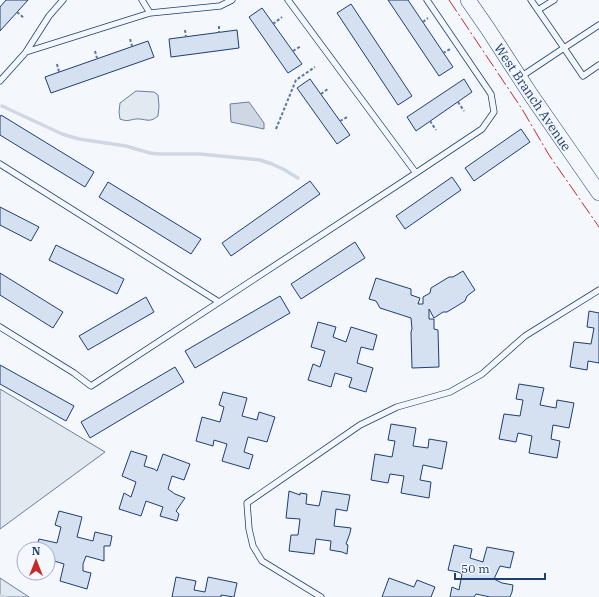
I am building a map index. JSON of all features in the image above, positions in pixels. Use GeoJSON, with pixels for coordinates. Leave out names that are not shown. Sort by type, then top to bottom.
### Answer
{"type":"FeatureCollection","features":[{"type":"Feature","properties":{"kind":"street","name":"West Branch Avenue"},"geometry":{"type":"LineString","coordinates":[[468,0],[519,78],[599,193]]}},
{"type":"Feature","properties":{"kind":"lane"},"geometry":{"type":"LineString","coordinates":[[0,81],[26,52],[49,16],[63,0]]}},
{"type":"Feature","properties":{"kind":"lane"},"geometry":{"type":"LineString","coordinates":[[142,0],[150,13]]}},
{"type":"Feature","properties":{"kind":"lane"},"geometry":{"type":"LineString","coordinates":[[26,52],[150,13],[220,6],[232,0]]}},
{"type":"Feature","properties":{"kind":"lane"},"geometry":{"type":"LineString","coordinates":[[288,0],[416,173]]}},
{"type":"Feature","properties":{"kind":"lane"},"geometry":{"type":"LineString","coordinates":[[0,327],[74,373],[91,386],[482,129],[494,112],[491,94],[427,0]]}},
{"type":"Feature","properties":{"kind":"lane"},"geometry":{"type":"LineString","coordinates":[[531,0],[582,76],[599,65]]}},
{"type":"Feature","properties":{"kind":"lane"},"geometry":{"type":"LineString","coordinates":[[538,10],[554,0]]}},
{"type":"Feature","properties":{"kind":"lane"},"geometry":{"type":"LineString","coordinates":[[519,78],[599,25]]}},
{"type":"Feature","properties":{"kind":"lane"},"geometry":{"type":"LineString","coordinates":[[0,164],[219,302]]}},
{"type":"Feature","properties":{"kind":"lane"},"geometry":{"type":"LineString","coordinates":[[321,597],[262,561],[252,546],[248,529],[247,504],[360,425],[397,407],[450,392],[482,374],[525,336],[599,290]]}},
{"type":"Feature","properties":{"kind":"path"},"geometry":{"type":"LineString","coordinates":[[17,12],[24,18]]}},
{"type":"Feature","properties":{"kind":"path"},"geometry":{"type":"LineString","coordinates":[[273,24],[282,17]]}},
{"type":"Feature","properties":{"kind":"path"},"geometry":{"type":"LineString","coordinates":[[422,22],[430,17]]}},
{"type":"Feature","properties":{"kind":"path"},"geometry":{"type":"LineString","coordinates":[[219,26],[219,33]]}},
{"type":"Feature","properties":{"kind":"path"},"geometry":{"type":"LineString","coordinates":[[185,30],[186,37]]}},
{"type":"Feature","properties":{"kind":"path"},"geometry":{"type":"LineString","coordinates":[[130,39],[132,46]]}},
{"type":"Feature","properties":{"kind":"path"},"geometry":{"type":"LineString","coordinates":[[293,51],[301,46]]}},
{"type":"Feature","properties":{"kind":"path"},"geometry":{"type":"LineString","coordinates":[[443,53],[451,48]]}},
{"type":"Feature","properties":{"kind":"path"},"geometry":{"type":"LineString","coordinates":[[95,51],[97,58]]}},
{"type":"Feature","properties":{"kind":"path"},"geometry":{"type":"LineString","coordinates":[[57,64],[59,72]]}},
{"type":"Feature","properties":{"kind":"path"},"geometry":{"type":"LineString","coordinates":[[276,129],[296,80],[315,67]]}},
{"type":"Feature","properties":{"kind":"path"},"geometry":{"type":"LineString","coordinates":[[321,94],[329,88]]}},
{"type":"Feature","properties":{"kind":"path"},"geometry":{"type":"LineString","coordinates":[[458,102],[464,111]]}},
{"type":"Feature","properties":{"kind":"path"},"geometry":{"type":"LineString","coordinates":[[340,121],[347,117]]}},
{"type":"Feature","properties":{"kind":"path"},"geometry":{"type":"LineString","coordinates":[[430,121],[436,130]]}},
{"type":"Feature","properties":{"kind":"shaded area"},"geometry":{"type":"Polygon","coordinates":[[[136,91],[154,92],[158,95],[158,116],[152,120],[136,119],[126,121],[120,119],[120,103],[136,91]]]}},
{"type":"Feature","properties":{"kind":"shaded area"},"geometry":{"type":"Polygon","coordinates":[[[249,102],[264,123],[264,129],[231,122],[230,104],[249,102]]]}},
{"type":"Feature","properties":{"kind":"shaded area"},"geometry":{"type":"Polygon","coordinates":[[[0,389],[105,452],[0,529],[0,389]]]}},
{"type":"Feature","properties":{"kind":"shaded area"},"geometry":{"type":"Polygon","coordinates":[[[0,578],[29,597],[0,597],[0,578]]]}},
{"type":"Feature","properties":{"kind":"building"},"geometry":{"type":"Polygon","coordinates":[[[6,0],[28,0],[0,31],[0,7],[6,0]]]}},
{"type":"Feature","properties":{"kind":"building"},"geometry":{"type":"Polygon","coordinates":[[[388,0],[408,0],[453,67],[439,76],[388,0]]]}},
{"type":"Feature","properties":{"kind":"building"},"geometry":{"type":"Polygon","coordinates":[[[351,4],[412,96],[398,105],[337,13],[351,4]]]}},
{"type":"Feature","properties":{"kind":"building"},"geometry":{"type":"Polygon","coordinates":[[[262,8],[302,64],[288,73],[249,17],[262,8]]]}},
{"type":"Feature","properties":{"kind":"building"},"geometry":{"type":"Polygon","coordinates":[[[237,30],[239,48],[171,57],[169,39],[237,30]]]}},
{"type":"Feature","properties":{"kind":"building"},"geometry":{"type":"Polygon","coordinates":[[[148,41],[154,57],[51,93],[45,77],[148,41]]]}},
{"type":"Feature","properties":{"kind":"building"},"geometry":{"type":"Polygon","coordinates":[[[310,79],[350,135],[337,144],[297,88],[310,79]]]}},
{"type":"Feature","properties":{"kind":"building"},"geometry":{"type":"Polygon","coordinates":[[[464,79],[472,92],[416,131],[407,117],[464,79]]]}},
{"type":"Feature","properties":{"kind":"building"},"geometry":{"type":"Polygon","coordinates":[[[1,115],[94,172],[85,187],[0,135],[1,115]]]}},
{"type":"Feature","properties":{"kind":"building"},"geometry":{"type":"Polygon","coordinates":[[[521,129],[530,142],[474,181],[465,168],[521,129]]]}},
{"type":"Feature","properties":{"kind":"building"},"geometry":{"type":"Polygon","coordinates":[[[452,177],[461,190],[405,229],[396,216],[452,177]]]}},
{"type":"Feature","properties":{"kind":"building"},"geometry":{"type":"Polygon","coordinates":[[[310,181],[320,194],[231,256],[222,243],[310,181]]]}},
{"type":"Feature","properties":{"kind":"building"},"geometry":{"type":"Polygon","coordinates":[[[108,182],[201,239],[191,254],[99,197],[108,182]]]}},
{"type":"Feature","properties":{"kind":"building"},"geometry":{"type":"Polygon","coordinates":[[[0,207],[39,227],[31,241],[0,225],[0,207]]]}},
{"type":"Feature","properties":{"kind":"building"},"geometry":{"type":"Polygon","coordinates":[[[355,242],[365,258],[301,299],[291,284],[355,242]]]}},
{"type":"Feature","properties":{"kind":"building"},"geometry":{"type":"Polygon","coordinates":[[[56,245],[124,279],[117,294],[49,260],[56,245]]]}},
{"type":"Feature","properties":{"kind":"building"},"geometry":{"type":"Polygon","coordinates":[[[463,271],[475,290],[467,296],[465,301],[434,318],[429,309],[429,319],[434,319],[434,329],[438,330],[439,367],[412,368],[411,318],[380,308],[376,301],[369,299],[376,278],[411,289],[411,295],[420,298],[418,304],[423,304],[423,297],[430,293],[431,288],[449,277],[453,277],[463,271]]]}},
{"type":"Feature","properties":{"kind":"building"},"geometry":{"type":"Polygon","coordinates":[[[0,273],[63,312],[53,328],[0,295],[0,273]]]}},
{"type":"Feature","properties":{"kind":"building"},"geometry":{"type":"Polygon","coordinates":[[[280,296],[290,313],[195,368],[185,351],[280,296]]]}},
{"type":"Feature","properties":{"kind":"building"},"geometry":{"type":"Polygon","coordinates":[[[146,297],[154,312],[88,350],[79,336],[146,297]]]}},
{"type":"Feature","properties":{"kind":"building"},"geometry":{"type":"Polygon","coordinates":[[[589,311],[599,313],[599,363],[588,361],[587,370],[570,367],[574,342],[591,344],[594,328],[587,327],[589,311]]]}},
{"type":"Feature","properties":{"kind":"building"},"geometry":{"type":"Polygon","coordinates":[[[318,322],[336,327],[333,337],[346,342],[351,327],[377,335],[373,350],[361,347],[357,363],[373,368],[366,392],[349,387],[352,378],[335,373],[331,387],[308,380],[313,364],[320,367],[325,351],[311,347],[318,322]]]}},
{"type":"Feature","properties":{"kind":"building"},"geometry":{"type":"Polygon","coordinates":[[[0,365],[74,406],[66,421],[0,384],[0,365]]]}},
{"type":"Feature","properties":{"kind":"building"},"geometry":{"type":"Polygon","coordinates":[[[175,367],[184,382],[90,438],[81,422],[175,367]]]}},
{"type":"Feature","properties":{"kind":"building"},"geometry":{"type":"Polygon","coordinates":[[[519,384],[544,388],[540,405],[556,408],[557,400],[574,403],[569,428],[553,425],[551,439],[560,441],[557,458],[529,453],[532,436],[518,433],[516,442],[499,439],[504,414],[520,416],[523,400],[516,399],[519,384]]]}},
{"type":"Feature","properties":{"kind":"building"},"geometry":{"type":"Polygon","coordinates":[[[223,392],[247,398],[242,416],[257,420],[259,412],[275,417],[267,442],[248,437],[244,452],[253,455],[249,469],[222,461],[227,444],[214,440],[213,446],[196,441],[202,417],[220,422],[224,407],[219,405],[223,392]]]}},
{"type":"Feature","properties":{"kind":"building"},"geometry":{"type":"Polygon","coordinates":[[[391,424],[416,428],[413,446],[428,448],[429,439],[447,442],[442,469],[423,465],[420,480],[431,482],[429,498],[401,493],[404,476],[390,474],[388,483],[371,480],[375,454],[392,457],[395,441],[388,440],[391,424]]]}},
{"type":"Feature","properties":{"kind":"building"},"geometry":{"type":"Polygon","coordinates":[[[131,451],[147,456],[144,466],[157,471],[163,454],[190,464],[184,480],[172,476],[168,489],[185,498],[176,511],[179,514],[177,521],[160,516],[163,507],[146,501],[141,516],[119,509],[124,493],[131,497],[136,482],[122,476],[131,451]]]}},
{"type":"Feature","properties":{"kind":"building"},"geometry":{"type":"Polygon","coordinates":[[[289,491],[300,495],[300,493],[307,494],[306,504],[319,506],[322,491],[350,495],[347,511],[336,509],[334,526],[351,528],[346,544],[348,545],[347,554],[330,550],[331,541],[316,539],[314,554],[289,551],[291,535],[298,535],[300,519],[286,518],[289,491]]]}},
{"type":"Feature","properties":{"kind":"building"},"geometry":{"type":"Polygon","coordinates":[[[59,511],[82,517],[77,537],[93,541],[95,532],[112,536],[110,546],[104,546],[104,561],[86,556],[83,564],[83,571],[91,573],[87,589],[60,581],[64,564],[56,562],[56,543],[61,527],[55,525],[59,511]]]}},
{"type":"Feature","properties":{"kind":"building"},"geometry":{"type":"Polygon","coordinates":[[[454,545],[472,549],[470,558],[483,562],[487,547],[514,552],[510,568],[500,566],[494,579],[502,583],[513,585],[510,597],[490,597],[476,594],[474,597],[450,597],[452,587],[459,590],[462,574],[448,570],[454,545]]]}},
{"type":"Feature","properties":{"kind":"building"},"geometry":{"type":"Polygon","coordinates":[[[176,577],[196,581],[194,590],[205,592],[208,577],[237,583],[234,597],[221,595],[221,597],[172,597],[176,577]]]}},
{"type":"Feature","properties":{"kind":"building"},"geometry":{"type":"Polygon","coordinates":[[[389,578],[414,587],[417,580],[435,587],[431,597],[382,597],[389,578]]]}},
{"type":"Feature","properties":{"kind":"waterway"},"geometry":{"type":"LineString","coordinates":[[2,106],[62,134],[79,139],[126,146],[150,153],[200,154],[260,160],[283,169],[298,178]]}},
{"type":"Feature","properties":{"kind":"waterway"},"geometry":{"type":"LineString","coordinates":[[0,596],[5,597]]}},
{"type":"Feature","properties":{"kind":"power"},"geometry":{"type":"LineString","coordinates":[[449,0],[522,109],[549,155],[599,227]]}}]}
